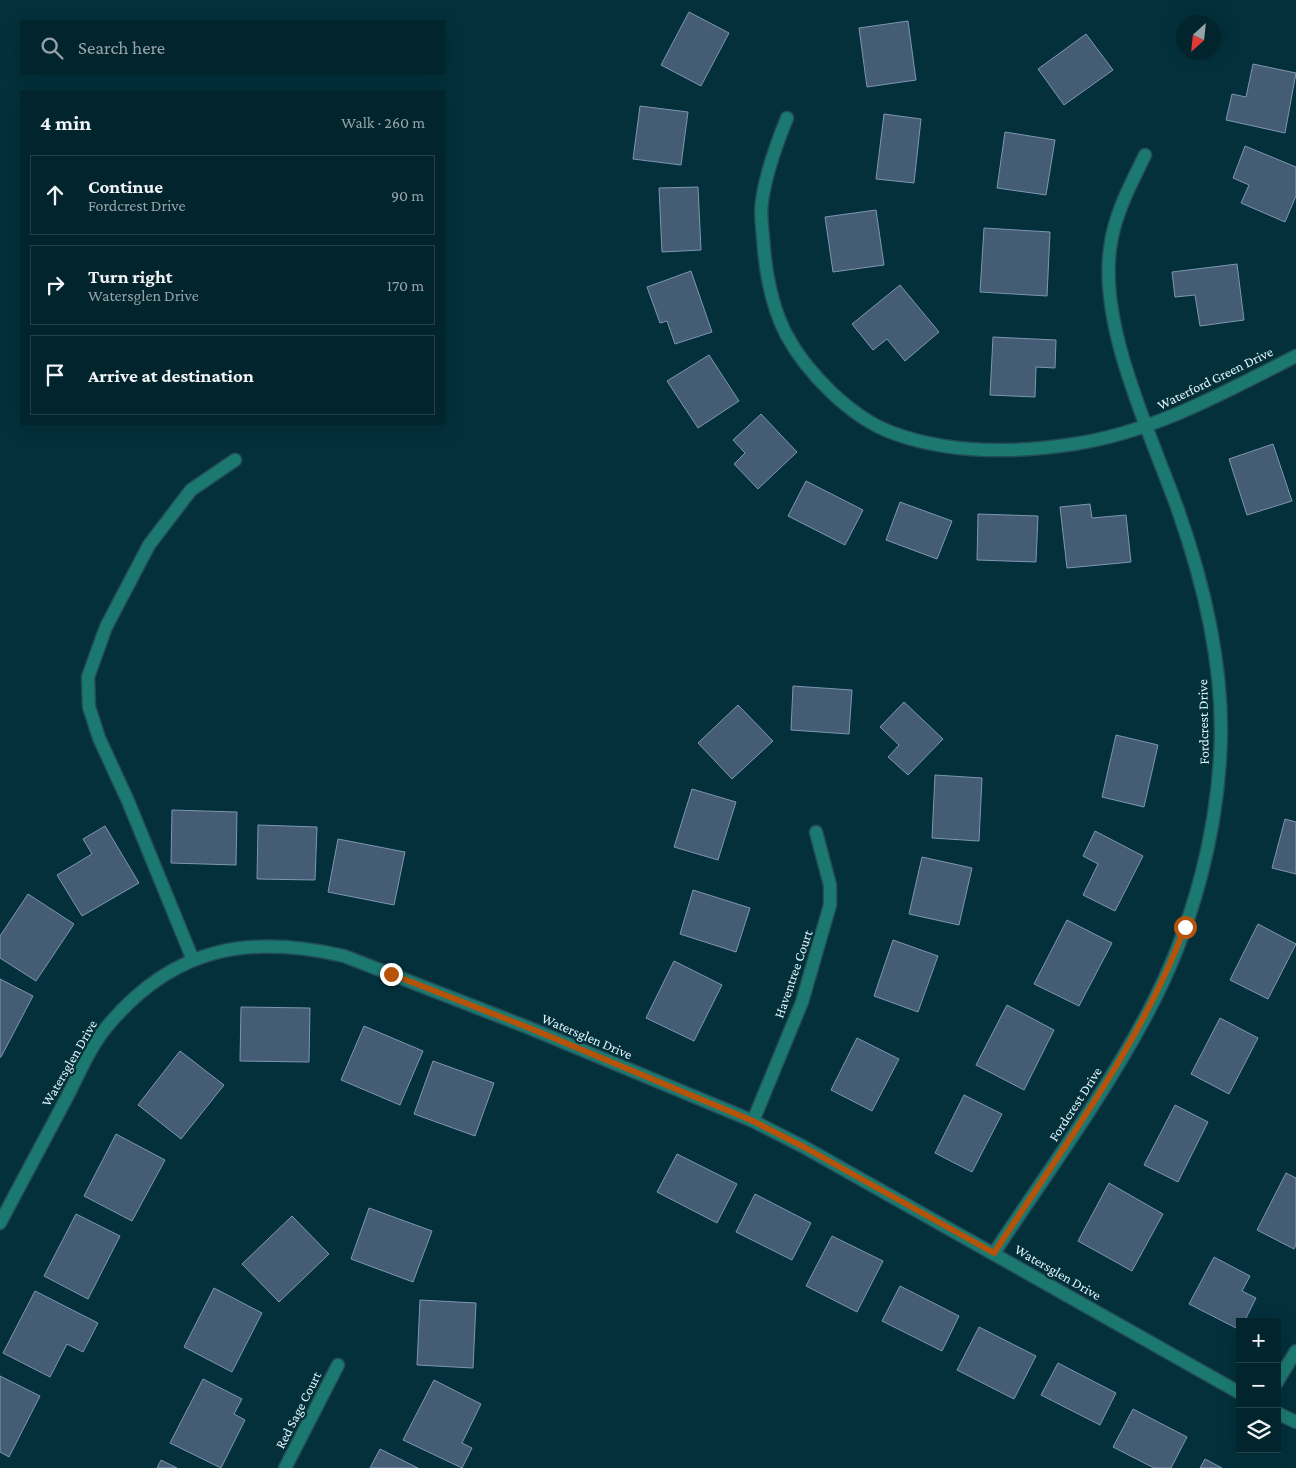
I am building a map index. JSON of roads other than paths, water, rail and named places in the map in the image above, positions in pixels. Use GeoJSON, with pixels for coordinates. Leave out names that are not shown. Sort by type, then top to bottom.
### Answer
{"type":"FeatureCollection","features":[{"type":"Feature","properties":{"kind":"street","name":"Waterford Green Drive"},"geometry":{"type":"LineString","coordinates":[[787,118],[769,164],[761,203],[764,257],[772,296],[786,334],[808,366],[833,394],[858,414],[891,432],[950,448],[1014,449],[1075,444],[1146,427],[1199,406],[1296,356]]}},
{"type":"Feature","properties":{"kind":"street","name":"Fordcrest Drive"},"geometry":{"type":"LineString","coordinates":[[994,1253],[1115,1069],[1151,1006],[1170,967],[1199,886],[1217,795],[1221,730],[1216,660],[1204,596],[1178,511],[1146,427],[1117,334],[1111,308],[1110,249],[1120,209],[1145,155]]}},
{"type":"Feature","properties":{"kind":"street"},"geometry":{"type":"LineString","coordinates":[[193,960],[128,801],[99,738],[89,707],[88,677],[106,627],[149,545],[192,490],[235,460]]}},
{"type":"Feature","properties":{"kind":"street","name":"Haventree Court"},"geometry":{"type":"LineString","coordinates":[[753,1121],[802,1002],[825,928],[830,905],[830,885],[816,832]]}},
{"type":"Feature","properties":{"kind":"street","name":"Watersglen Drive"},"geometry":{"type":"LineString","coordinates":[[0,1223],[80,1071],[108,1025],[142,990],[193,960],[220,950],[250,945],[280,945],[314,949],[344,956],[527,1027],[753,1121],[804,1147],[994,1253],[1236,1391]]}},
{"type":"Feature","properties":{"kind":"street"},"geometry":{"type":"LineString","coordinates":[[1281,1375],[1296,1351]]}},
{"type":"Feature","properties":{"kind":"street","name":"Red Sage Court"},"geometry":{"type":"LineString","coordinates":[[285,1468],[338,1365]]}},
{"type":"Feature","properties":{"kind":"street"},"geometry":{"type":"LineString","coordinates":[[1281,1415],[1296,1422]]}}]}
